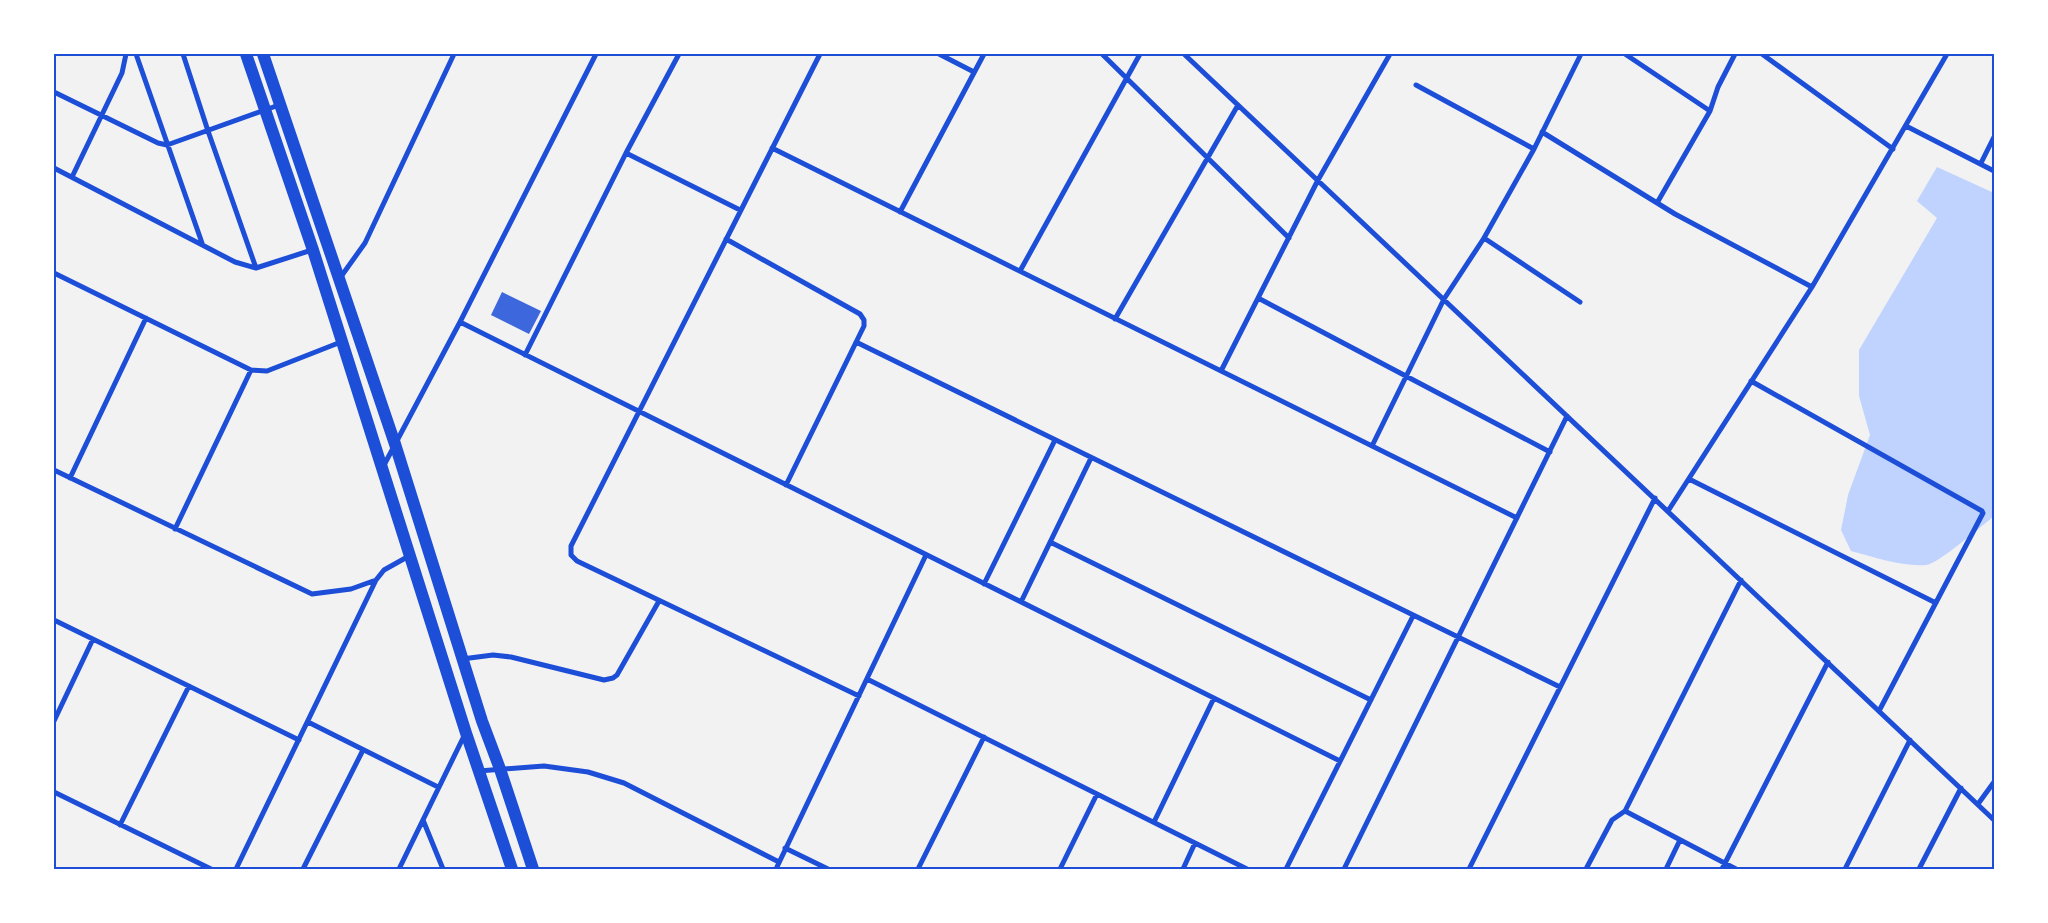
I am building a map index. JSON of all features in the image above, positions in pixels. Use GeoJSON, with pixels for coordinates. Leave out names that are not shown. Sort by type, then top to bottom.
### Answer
{"type":"FeatureCollection","features":[{"type":"Feature","properties":{"kind":"main road"},"geometry":{"type":"LineString","coordinates":[[246,54],[313,250],[466,733],[512,869]]}},
{"type":"Feature","properties":{"kind":"main road"},"geometry":{"type":"LineString","coordinates":[[263,54],[395,444],[482,721],[533,869]]}},
{"type":"Feature","properties":{"kind":"street"},"geometry":{"type":"LineString","coordinates":[[72,177],[122,73],[126,54]]}},
{"type":"Feature","properties":{"kind":"street"},"geometry":{"type":"LineString","coordinates":[[136,54],[202,244]]}},
{"type":"Feature","properties":{"kind":"street"},"geometry":{"type":"LineString","coordinates":[[184,54],[208,131],[256,268]]}},
{"type":"Feature","properties":{"kind":"street"},"geometry":{"type":"LineString","coordinates":[[340,279],[365,243],[454,54]]}},
{"type":"Feature","properties":{"kind":"street"},"geometry":{"type":"LineString","coordinates":[[383,468],[460,322],[596,54]]}},
{"type":"Feature","properties":{"kind":"street"},"geometry":{"type":"LineString","coordinates":[[525,355],[626,153],[679,54]]}},
{"type":"Feature","properties":{"kind":"street"},"geometry":{"type":"LineString","coordinates":[[820,54],[638,411],[571,546],[571,555],[577,561],[859,696]]}},
{"type":"Feature","properties":{"kind":"street"},"geometry":{"type":"LineString","coordinates":[[939,54],[974,72]]}},
{"type":"Feature","properties":{"kind":"street"},"geometry":{"type":"LineString","coordinates":[[900,212],[984,54]]}},
{"type":"Feature","properties":{"kind":"street"},"geometry":{"type":"LineString","coordinates":[[1102,54],[1289,238]]}},
{"type":"Feature","properties":{"kind":"street"},"geometry":{"type":"LineString","coordinates":[[1020,271],[1140,54]]}},
{"type":"Feature","properties":{"kind":"street"},"geometry":{"type":"LineString","coordinates":[[1184,54],[1994,820]]}},
{"type":"Feature","properties":{"kind":"street"},"geometry":{"type":"LineString","coordinates":[[1221,371],[1318,180],[1390,54]]}},
{"type":"Feature","properties":{"kind":"street"},"geometry":{"type":"LineString","coordinates":[[1372,446],[1444,299],[1484,238],[1534,149],[1581,54]]}},
{"type":"Feature","properties":{"kind":"street"},"geometry":{"type":"LineString","coordinates":[[1625,54],[1710,111]]}},
{"type":"Feature","properties":{"kind":"street"},"geometry":{"type":"LineString","coordinates":[[1657,203],[1710,111],[1718,87],[1735,54]]}},
{"type":"Feature","properties":{"kind":"street"},"geometry":{"type":"LineString","coordinates":[[1762,54],[1769,56],[1893,149]]}},
{"type":"Feature","properties":{"kind":"street"},"geometry":{"type":"LineString","coordinates":[[1668,511],[1812,287],[1947,54]]}},
{"type":"Feature","properties":{"kind":"street"},"geometry":{"type":"LineString","coordinates":[[1416,85],[1534,149]]}},
{"type":"Feature","properties":{"kind":"street"},"geometry":{"type":"LineString","coordinates":[[54,92],[158,143],[167,145],[280,104]]}},
{"type":"Feature","properties":{"kind":"street"},"geometry":{"type":"LineString","coordinates":[[1115,319],[1238,106]]}},
{"type":"Feature","properties":{"kind":"street"},"geometry":{"type":"LineString","coordinates":[[1906,126],[1994,171]]}},
{"type":"Feature","properties":{"kind":"street"},"geometry":{"type":"LineString","coordinates":[[1542,132],[1657,203],[1812,287]]}},
{"type":"Feature","properties":{"kind":"street"},"geometry":{"type":"LineString","coordinates":[[1981,163],[1994,137]]}},
{"type":"Feature","properties":{"kind":"street"},"geometry":{"type":"LineString","coordinates":[[772,148],[1517,518]]}},
{"type":"Feature","properties":{"kind":"street"},"geometry":{"type":"LineString","coordinates":[[626,153],[740,210]]}},
{"type":"Feature","properties":{"kind":"street"},"geometry":{"type":"LineString","coordinates":[[54,168],[235,262],[256,268],[313,250]]}},
{"type":"Feature","properties":{"kind":"street"},"geometry":{"type":"LineString","coordinates":[[726,238],[860,314],[864,320],[864,326],[786,485]]}},
{"type":"Feature","properties":{"kind":"street"},"geometry":{"type":"LineString","coordinates":[[1484,238],[1580,302]]}},
{"type":"Feature","properties":{"kind":"street"},"geometry":{"type":"LineString","coordinates":[[54,273],[251,370],[267,371],[342,341]]}},
{"type":"Feature","properties":{"kind":"street"},"geometry":{"type":"LineString","coordinates":[[1258,298],[1550,452]]}},
{"type":"Feature","properties":{"kind":"street"},"geometry":{"type":"LineString","coordinates":[[70,478],[146,318]]}},
{"type":"Feature","properties":{"kind":"street"},"geometry":{"type":"LineString","coordinates":[[460,322],[1340,762]]}},
{"type":"Feature","properties":{"kind":"street"},"geometry":{"type":"LineString","coordinates":[[856,342],[1458,639],[1560,687]]}},
{"type":"Feature","properties":{"kind":"street"},"geometry":{"type":"LineString","coordinates":[[175,529],[251,370]]}},
{"type":"Feature","properties":{"kind":"street"},"geometry":{"type":"LineString","coordinates":[[1752,381],[1979,507],[1982,511],[1879,711]]}},
{"type":"Feature","properties":{"kind":"street"},"geometry":{"type":"LineString","coordinates":[[1344,869],[1567,416]]}},
{"type":"Feature","properties":{"kind":"street"},"geometry":{"type":"LineString","coordinates":[[984,584],[1055,440]]}},
{"type":"Feature","properties":{"kind":"street"},"geometry":{"type":"LineString","coordinates":[[1021,602],[1091,458]]}},
{"type":"Feature","properties":{"kind":"street"},"geometry":{"type":"LineString","coordinates":[[54,470],[312,594],[351,589],[376,580]]}},
{"type":"Feature","properties":{"kind":"street"},"geometry":{"type":"LineString","coordinates":[[1689,479],[1936,603]]}},
{"type":"Feature","properties":{"kind":"street"},"geometry":{"type":"LineString","coordinates":[[1468,869],[1654,498]]}},
{"type":"Feature","properties":{"kind":"street"},"geometry":{"type":"LineString","coordinates":[[1050,542],[1370,700]]}},
{"type":"Feature","properties":{"kind":"street"},"geometry":{"type":"LineString","coordinates":[[236,869],[376,580],[384,570],[409,555]]}},
{"type":"Feature","properties":{"kind":"street"},"geometry":{"type":"LineString","coordinates":[[776,869],[926,555]]}},
{"type":"Feature","properties":{"kind":"street"},"geometry":{"type":"LineString","coordinates":[[1586,869],[1612,820],[1625,811],[1741,580]]}},
{"type":"Feature","properties":{"kind":"street"},"geometry":{"type":"LineString","coordinates":[[462,659],[493,655],[511,657],[604,680],[612,678],[617,675],[659,601]]}},
{"type":"Feature","properties":{"kind":"street"},"geometry":{"type":"LineString","coordinates":[[1286,869],[1413,616]]}},
{"type":"Feature","properties":{"kind":"street"},"geometry":{"type":"LineString","coordinates":[[54,620],[299,740]]}},
{"type":"Feature","properties":{"kind":"street"},"geometry":{"type":"LineString","coordinates":[[54,721],[93,639]]}},
{"type":"Feature","properties":{"kind":"street"},"geometry":{"type":"LineString","coordinates":[[1722,869],[1828,662]]}},
{"type":"Feature","properties":{"kind":"street"},"geometry":{"type":"LineString","coordinates":[[867,679],[1248,869]]}},
{"type":"Feature","properties":{"kind":"street"},"geometry":{"type":"LineString","coordinates":[[120,825],[189,686]]}},
{"type":"Feature","properties":{"kind":"street"},"geometry":{"type":"LineString","coordinates":[[1154,822],[1214,698]]}},
{"type":"Feature","properties":{"kind":"street"},"geometry":{"type":"LineString","coordinates":[[308,722],[438,787]]}},
{"type":"Feature","properties":{"kind":"street"},"geometry":{"type":"LineString","coordinates":[[399,869],[466,733]]}},
{"type":"Feature","properties":{"kind":"street"},"geometry":{"type":"LineString","coordinates":[[918,869],[984,737]]}},
{"type":"Feature","properties":{"kind":"street"},"geometry":{"type":"LineString","coordinates":[[1845,869],[1910,740]]}},
{"type":"Feature","properties":{"kind":"street"},"geometry":{"type":"LineString","coordinates":[[303,869],[363,750]]}},
{"type":"Feature","properties":{"kind":"street"},"geometry":{"type":"LineString","coordinates":[[479,771],[544,766],[588,772],[624,783],[779,862]]}},
{"type":"Feature","properties":{"kind":"street"},"geometry":{"type":"LineString","coordinates":[[1978,804],[1994,782]]}},
{"type":"Feature","properties":{"kind":"street"},"geometry":{"type":"LineString","coordinates":[[1920,869],[1961,788]]}},
{"type":"Feature","properties":{"kind":"street"},"geometry":{"type":"LineString","coordinates":[[54,792],[211,869]]}},
{"type":"Feature","properties":{"kind":"street"},"geometry":{"type":"LineString","coordinates":[[1060,869],[1097,794]]}},
{"type":"Feature","properties":{"kind":"street"},"geometry":{"type":"LineString","coordinates":[[1625,811],[1736,869]]}},
{"type":"Feature","properties":{"kind":"street"},"geometry":{"type":"LineString","coordinates":[[423,820],[443,869]]}},
{"type":"Feature","properties":{"kind":"street"},"geometry":{"type":"LineString","coordinates":[[1666,869],[1680,840]]}},
{"type":"Feature","properties":{"kind":"street"},"geometry":{"type":"LineString","coordinates":[[1183,869],[1195,843]]}},
{"type":"Feature","properties":{"kind":"street"},"geometry":{"type":"LineString","coordinates":[[786,848],[828,869]]}},
{"type":"Feature","properties":{"kind":"water"},"geometry":{"type":"Polygon","coordinates":[[[1937,167],[1994,193],[1994,516],[1940,558],[1926,565],[1917,565],[1889,561],[1851,551],[1841,530],[1848,495],[1870,435],[1859,396],[1859,350],[1937,218],[1917,201],[1937,167]]]}},
{"type":"Feature","properties":{"kind":"building"},"geometry":{"type":"Polygon","coordinates":[[[502,292],[541,311],[529,334],[491,315],[502,292]]]}}]}
